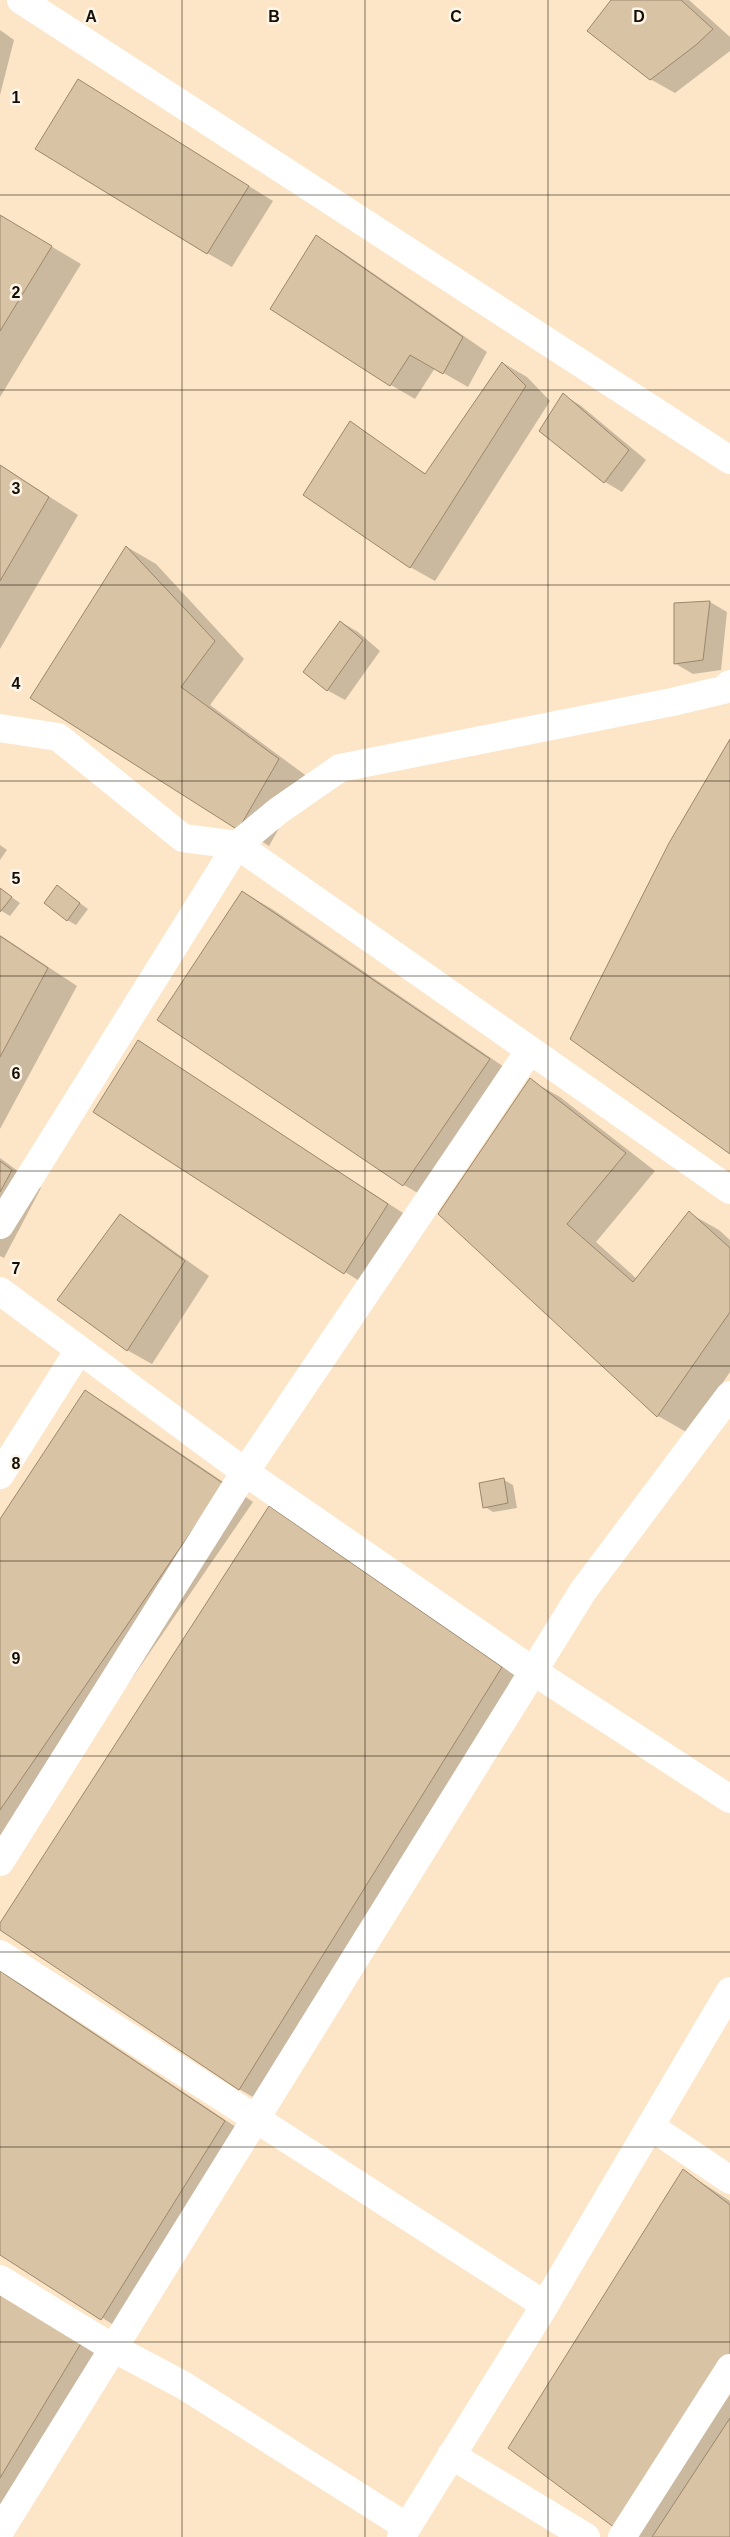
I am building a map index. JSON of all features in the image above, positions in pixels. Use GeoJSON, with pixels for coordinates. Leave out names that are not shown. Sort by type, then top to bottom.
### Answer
{"type":"FeatureCollection","features":[{"type":"Feature","properties":{"kind":"street"},"geometry":{"type":"LineString","coordinates":[[21,0],[730,460]]}},
{"type":"Feature","properties":{"kind":"street"},"geometry":{"type":"LineString","coordinates":[[0,1225],[237,845],[278,811],[340,768],[672,702],[723,690],[730,684]]}},
{"type":"Feature","properties":{"kind":"street"},"geometry":{"type":"LineString","coordinates":[[0,728],[58,737],[183,838],[237,845],[730,1190]]}},
{"type":"Feature","properties":{"kind":"street"},"geometry":{"type":"LineString","coordinates":[[0,1862],[245,1472],[530,1050]]}},
{"type":"Feature","properties":{"kind":"street"},"geometry":{"type":"LineString","coordinates":[[0,1291],[245,1472],[533,1671],[730,1799]]}},
{"type":"Feature","properties":{"kind":"street"},"geometry":{"type":"LineString","coordinates":[[0,1475],[79,1350]]}},
{"type":"Feature","properties":{"kind":"street"},"geometry":{"type":"LineString","coordinates":[[0,2530],[583,1590],[730,1395]]}},
{"type":"Feature","properties":{"kind":"street"},"geometry":{"type":"LineString","coordinates":[[0,1954],[545,2304]]}},
{"type":"Feature","properties":{"kind":"street"},"geometry":{"type":"LineString","coordinates":[[0,2280],[113,2348],[183,2385],[404,2532],[545,2304],[730,1991]]}},
{"type":"Feature","properties":{"kind":"street"},"geometry":{"type":"LineString","coordinates":[[650,2126],[730,2180]]}},
{"type":"Feature","properties":{"kind":"street"},"geometry":{"type":"LineString","coordinates":[[622,2537],[730,2368]]}},
{"type":"Feature","properties":{"kind":"street"},"geometry":{"type":"LineString","coordinates":[[451,2455],[586,2537]]}},
{"type":"Feature","properties":{"kind":"building"},"geometry":{"type":"Polygon","coordinates":[[[611,0],[681,0],[713,29],[696,45],[650,80],[587,31],[611,0]]]}},
{"type":"Feature","properties":{"kind":"building"},"geometry":{"type":"Polygon","coordinates":[[[78,79],[249,186],[207,254],[35,149],[78,79]]]}},
{"type":"Feature","properties":{"kind":"building"},"geometry":{"type":"Polygon","coordinates":[[[0,215],[52,246],[0,331],[0,215]]]}},
{"type":"Feature","properties":{"kind":"building"},"geometry":{"type":"Polygon","coordinates":[[[316,235],[463,337],[443,374],[410,355],[390,386],[270,309],[316,235]]]}},
{"type":"Feature","properties":{"kind":"building"},"geometry":{"type":"Polygon","coordinates":[[[502,362],[526,386],[410,568],[303,495],[350,421],[425,474],[502,362]]]}},
{"type":"Feature","properties":{"kind":"building"},"geometry":{"type":"Polygon","coordinates":[[[563,393],[629,450],[604,483],[539,431],[563,393]]]}},
{"type":"Feature","properties":{"kind":"building"},"geometry":{"type":"Polygon","coordinates":[[[0,465],[49,497],[0,581],[0,465]]]}},
{"type":"Feature","properties":{"kind":"building"},"geometry":{"type":"Polygon","coordinates":[[[126,546],[215,641],[181,687],[279,759],[238,830],[30,698],[126,546]]]}},
{"type":"Feature","properties":{"kind":"building"},"geometry":{"type":"Polygon","coordinates":[[[710,601],[703,660],[674,664],[674,603],[710,601]]]}},
{"type":"Feature","properties":{"kind":"building"},"geometry":{"type":"Polygon","coordinates":[[[340,621],[363,640],[327,691],[303,672],[340,621]]]}},
{"type":"Feature","properties":{"kind":"building"},"geometry":{"type":"Polygon","coordinates":[[[730,739],[730,1154],[570,1039],[669,843],[730,739]]]}},
{"type":"Feature","properties":{"kind":"building"},"geometry":{"type":"Polygon","coordinates":[[[57,885],[80,903],[67,921],[44,903],[57,885]]]}},
{"type":"Feature","properties":{"kind":"building"},"geometry":{"type":"Polygon","coordinates":[[[0,888],[12,897],[0,912],[0,888]]]}},
{"type":"Feature","properties":{"kind":"building"},"geometry":{"type":"Polygon","coordinates":[[[242,891],[490,1059],[403,1186],[157,1020],[242,891]]]}},
{"type":"Feature","properties":{"kind":"building"},"geometry":{"type":"Polygon","coordinates":[[[0,936],[48,968],[0,1057],[0,936]]]}},
{"type":"Feature","properties":{"kind":"building"},"geometry":{"type":"Polygon","coordinates":[[[138,1040],[388,1204],[344,1274],[93,1112],[138,1040]]]}},
{"type":"Feature","properties":{"kind":"building"},"geometry":{"type":"Polygon","coordinates":[[[530,1078],[626,1153],[567,1224],[633,1282],[689,1211],[730,1248],[730,1312],[657,1417],[438,1214],[530,1078]]]}},
{"type":"Feature","properties":{"kind":"building"},"geometry":{"type":"Polygon","coordinates":[[[0,1161],[12,1170],[0,1192],[0,1161]]]}},
{"type":"Feature","properties":{"kind":"building"},"geometry":{"type":"Polygon","coordinates":[[[120,1214],[185,1261],[127,1351],[57,1300],[120,1214]]]}},
{"type":"Feature","properties":{"kind":"building"},"geometry":{"type":"Polygon","coordinates":[[[85,1390],[224,1484],[0,1810],[0,1519],[85,1390]]]}},
{"type":"Feature","properties":{"kind":"building"},"geometry":{"type":"Polygon","coordinates":[[[504,1478],[508,1503],[483,1508],[479,1483],[504,1478]]]}},
{"type":"Feature","properties":{"kind":"building"},"geometry":{"type":"Polygon","coordinates":[[[269,1506],[502,1667],[239,2090],[0,1930],[0,1923],[269,1506]]]}},
{"type":"Feature","properties":{"kind":"building"},"geometry":{"type":"Polygon","coordinates":[[[0,1971],[225,2121],[101,2320],[0,2255],[0,1971]]]}},
{"type":"Feature","properties":{"kind":"building"},"geometry":{"type":"Polygon","coordinates":[[[683,2169],[730,2205],[730,2364],[623,2534],[508,2448],[683,2169]]]}},
{"type":"Feature","properties":{"kind":"building"},"geometry":{"type":"Polygon","coordinates":[[[0,2288],[83,2340],[0,2478],[0,2288]]]}},
{"type":"Feature","properties":{"kind":"building"},"geometry":{"type":"Polygon","coordinates":[[[730,2418],[730,2537],[652,2537],[730,2418]]]}}]}
